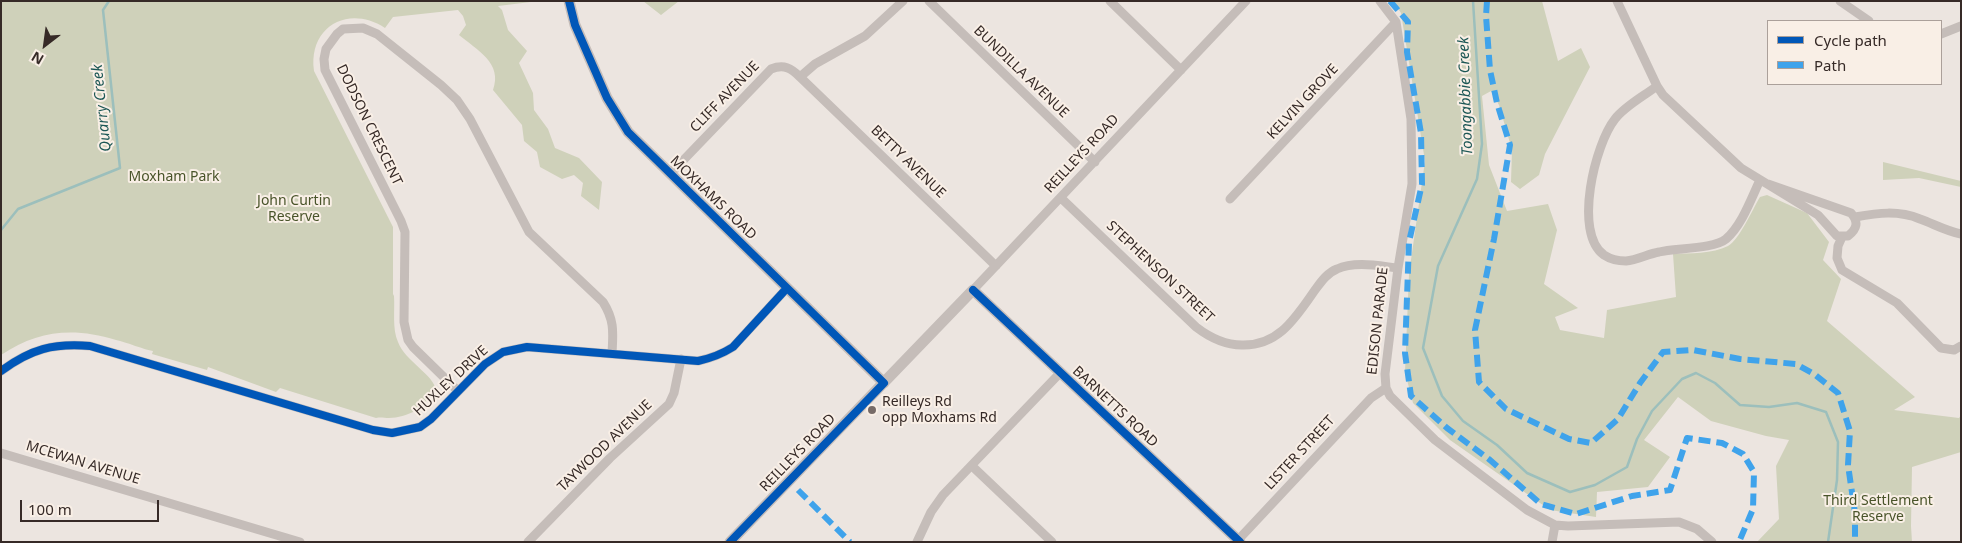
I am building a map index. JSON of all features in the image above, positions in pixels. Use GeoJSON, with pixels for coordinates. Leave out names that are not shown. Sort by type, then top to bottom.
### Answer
{"type":"FeatureCollection","features":[{"type":"Feature","properties":{"kind":"street","name":"MOXHAMS ROAD"},"geometry":{"type":"LineString","coordinates":[[569,1],[574,25],[615,113],[639,144],[884,383]]}},
{"type":"Feature","properties":{"kind":"street"},"geometry":{"type":"LineString","coordinates":[[800,77],[815,64],[865,36],[903,1]]}},
{"type":"Feature","properties":{"kind":"street","name":"BUNDILLA AVENUE"},"geometry":{"type":"LineString","coordinates":[[929,1],[1095,162]]}},
{"type":"Feature","properties":{"kind":"street"},"geometry":{"type":"LineString","coordinates":[[1110,1],[1181,70]]}},
{"type":"Feature","properties":{"kind":"street","name":"REILLEYS ROAD"},"geometry":{"type":"LineString","coordinates":[[730,542],[1061,198],[1246,1]]}},
{"type":"Feature","properties":{"kind":"street","name":"EDISON PARADE"},"geometry":{"type":"LineString","coordinates":[[1380,1],[1396,22],[1412,119],[1412,184],[1398,268],[1386,374],[1386,388],[1393,400],[1442,446],[1532,514],[1555,526],[1679,522],[1697,529],[1712,542]]}},
{"type":"Feature","properties":{"kind":"street"},"geometry":{"type":"LineString","coordinates":[[1617,1],[1657,86],[1669,102],[1716,147],[1741,168],[1818,215],[1829,230],[1837,236],[1848,236],[1856,227],[1855,217],[1846,210],[1768,184]]}},
{"type":"Feature","properties":{"kind":"street"},"geometry":{"type":"LineString","coordinates":[[1840,1],[1868,20]]}},
{"type":"Feature","properties":{"kind":"street","name":"KELVIN GROVE"},"geometry":{"type":"LineString","coordinates":[[1230,199],[1396,22]]}},
{"type":"Feature","properties":{"kind":"street"},"geometry":{"type":"LineString","coordinates":[[1942,34],[1961,26]]}},
{"type":"Feature","properties":{"kind":"street","name":"DODSON CRESCENT"},"geometry":{"type":"LineString","coordinates":[[458,391],[413,347],[406,331],[405,232],[325,70],[324,59],[326,49],[343,29],[363,28],[377,34],[457,100],[470,119],[529,232],[603,302],[607,308],[611,315],[613,328],[612,354]]}},
{"type":"Feature","properties":{"kind":"street","name":"CLIFF AVENUE"},"geometry":{"type":"LineString","coordinates":[[670,174],[772,69],[780,66],[787,67],[800,77]]}},
{"type":"Feature","properties":{"kind":"street","name":"BETTY AVENUE"},"geometry":{"type":"LineString","coordinates":[[800,77],[996,266]]}},
{"type":"Feature","properties":{"kind":"street"},"geometry":{"type":"LineString","coordinates":[[1657,86],[1615,118],[1600,150],[1588,197],[1592,235],[1596,246],[1603,254],[1612,259],[1626,261],[1659,251],[1722,242],[1734,229],[1760,180]]}},
{"type":"Feature","properties":{"kind":"street","name":"STEPHENSON STREET"},"geometry":{"type":"LineString","coordinates":[[1061,198],[1196,327],[1210,336],[1230,344],[1257,344],[1279,334],[1294,320],[1326,277],[1338,268],[1362,265],[1398,268]]}},
{"type":"Feature","properties":{"kind":"street"},"geometry":{"type":"LineString","coordinates":[[1855,217],[1878,212],[1898,213],[1919,218],[1946,230],[1961,234]]}},
{"type":"Feature","properties":{"kind":"street"},"geometry":{"type":"LineString","coordinates":[[1842,237],[1838,246],[1837,258],[1842,270],[1897,303],[1936,345],[1949,350],[1961,346]]}},
{"type":"Feature","properties":{"kind":"street","name":"HUXLEY DRIVE"},"geometry":{"type":"LineString","coordinates":[[1,371],[33,351],[70,344],[90,346],[373,430],[392,433],[420,427],[431,419],[485,364],[503,352],[514,348],[527,347],[698,361],[710,358],[733,347],[787,288]]}},
{"type":"Feature","properties":{"kind":"street","name":"BARNETTS ROAD"},"geometry":{"type":"LineString","coordinates":[[973,290],[1239,541]]}},
{"type":"Feature","properties":{"kind":"street","name":"TAYWOOD AVENUE"},"geometry":{"type":"LineString","coordinates":[[528,542],[610,458],[669,404],[674,393],[681,359]]}},
{"type":"Feature","properties":{"kind":"street"},"geometry":{"type":"LineString","coordinates":[[917,542],[931,512],[943,495],[1060,373]]}},
{"type":"Feature","properties":{"kind":"street","name":"LISTER STREET"},"geometry":{"type":"LineString","coordinates":[[1239,541],[1371,398],[1386,388]]}},
{"type":"Feature","properties":{"kind":"street","name":"MCEWAN AVENUE"},"geometry":{"type":"LineString","coordinates":[[1,453],[300,542]]}},
{"type":"Feature","properties":{"kind":"street"},"geometry":{"type":"LineString","coordinates":[[972,466],[1052,542]]}},
{"type":"Feature","properties":{"kind":"street"},"geometry":{"type":"LineString","coordinates":[[1552,542],[1555,526]]}},
{"type":"Feature","properties":{"kind":"green space","name":"Moxham Park"},"geometry":{"type":"Polygon","coordinates":[[[1,1],[539,1],[498,6],[502,10],[508,30],[527,51],[519,63],[533,93],[534,110],[548,129],[555,148],[579,158],[602,182],[599,210],[581,196],[583,183],[574,175],[562,179],[540,167],[537,152],[524,141],[522,125],[493,90],[495,80],[491,65],[480,52],[459,35],[466,25],[463,16],[458,10],[393,17],[385,28],[371,21],[357,18],[345,19],[333,24],[317,42],[314,56],[314,71],[393,227],[393,294],[396,337],[402,349],[430,379],[436,390],[417,412],[396,417],[376,418],[280,388],[276,392],[208,367],[207,370],[152,354],[153,351],[125,342],[86,333],[71,332],[43,336],[29,340],[1,355],[1,1]]]}},
{"type":"Feature","properties":{"kind":"green space"},"geometry":{"type":"Polygon","coordinates":[[[643,1],[679,1],[661,15],[643,1]]]}},
{"type":"Feature","properties":{"kind":"green space","name":"Third Settlement Reserve"},"geometry":{"type":"Polygon","coordinates":[[[1393,1],[1542,1],[1558,61],[1581,48],[1590,67],[1545,154],[1539,175],[1520,189],[1511,182],[1512,150],[1499,105],[1491,91],[1482,96],[1489,165],[1507,211],[1548,204],[1557,230],[1544,284],[1578,308],[1555,317],[1560,330],[1604,338],[1607,310],[1676,297],[1673,254],[1708,252],[1728,246],[1741,231],[1760,197],[1767,195],[1807,213],[1829,242],[1823,260],[1841,279],[1827,321],[1915,397],[1894,410],[1959,418],[1961,415],[1961,452],[1912,467],[1912,542],[1757,542],[1779,519],[1776,466],[1789,440],[1766,436],[1711,421],[1678,397],[1644,440],[1670,457],[1648,487],[1597,492],[1596,517],[1550,510],[1450,440],[1413,403],[1405,372],[1409,274],[1425,161],[1401,13],[1393,1]]]}},
{"type":"Feature","properties":{"kind":"green space"},"geometry":{"type":"Polygon","coordinates":[[[1883,162],[1961,181],[1961,187],[1919,178],[1883,180],[1883,162]]]}},
{"type":"Feature","properties":{"kind":"waterway","name":"Quarry Creek"},"geometry":{"type":"LineString","coordinates":[[1,230],[18,209],[120,168],[103,10],[109,1]]}},
{"type":"Feature","properties":{"kind":"waterway","name":"Toongabbie Creek"},"geometry":{"type":"LineString","coordinates":[[1473,1],[1482,144],[1477,179],[1438,266],[1423,348],[1442,396],[1463,421],[1497,445],[1527,473],[1570,492],[1595,485],[1627,467],[1637,439],[1652,411],[1682,379],[1696,373],[1715,383],[1740,405],[1769,407],[1797,403],[1826,412],[1838,442],[1837,480],[1828,542]]}},
{"type":"Feature","properties":{"kind":"marked path"},"geometry":{"type":"LineString","coordinates":[[1390,1],[1408,22],[1407,52],[1421,133],[1422,184],[1409,242],[1405,353],[1411,396],[1447,428],[1490,460],[1541,504],[1576,514],[1632,496],[1670,490],[1687,438],[1722,443],[1743,454],[1754,472],[1753,509],[1739,542]]}},
{"type":"Feature","properties":{"kind":"marked path"},"geometry":{"type":"LineString","coordinates":[[1487,1],[1486,16],[1490,70],[1497,103],[1510,145],[1494,239],[1475,330],[1479,382],[1506,409],[1569,439],[1591,443],[1618,419],[1640,383],[1663,352],[1693,350],[1740,359],[1796,364],[1814,374],[1838,393],[1850,431],[1848,465],[1855,513],[1855,542]]}},
{"type":"Feature","properties":{"kind":"marked path"},"geometry":{"type":"LineString","coordinates":[[798,490],[850,542]]}},
{"type":"Feature","properties":{"kind":"cycle path"},"geometry":{"type":"LineString","coordinates":[[569,1],[575,25],[607,98],[628,132],[884,383],[730,542]]}},
{"type":"Feature","properties":{"kind":"cycle path"},"geometry":{"type":"LineString","coordinates":[[1,371],[22,357],[43,349],[77,345],[90,346],[373,430],[392,433],[420,427],[431,419],[485,364],[503,352],[527,347],[698,361],[721,354],[733,347],[787,288]]}},
{"type":"Feature","properties":{"kind":"cycle path"},"geometry":{"type":"LineString","coordinates":[[973,290],[1240,542]]}},
{"type":"Feature","properties":{"kind":"place","name":"Reilleys Rd opp Moxhams Rd"},"geometry":{"type":"Point","coordinates":[872,410]}},
{"type":"Feature","properties":{"kind":"park label","name":"John Curtin Reserve"},"geometry":{"type":"Point","coordinates":[294,210]}}]}
